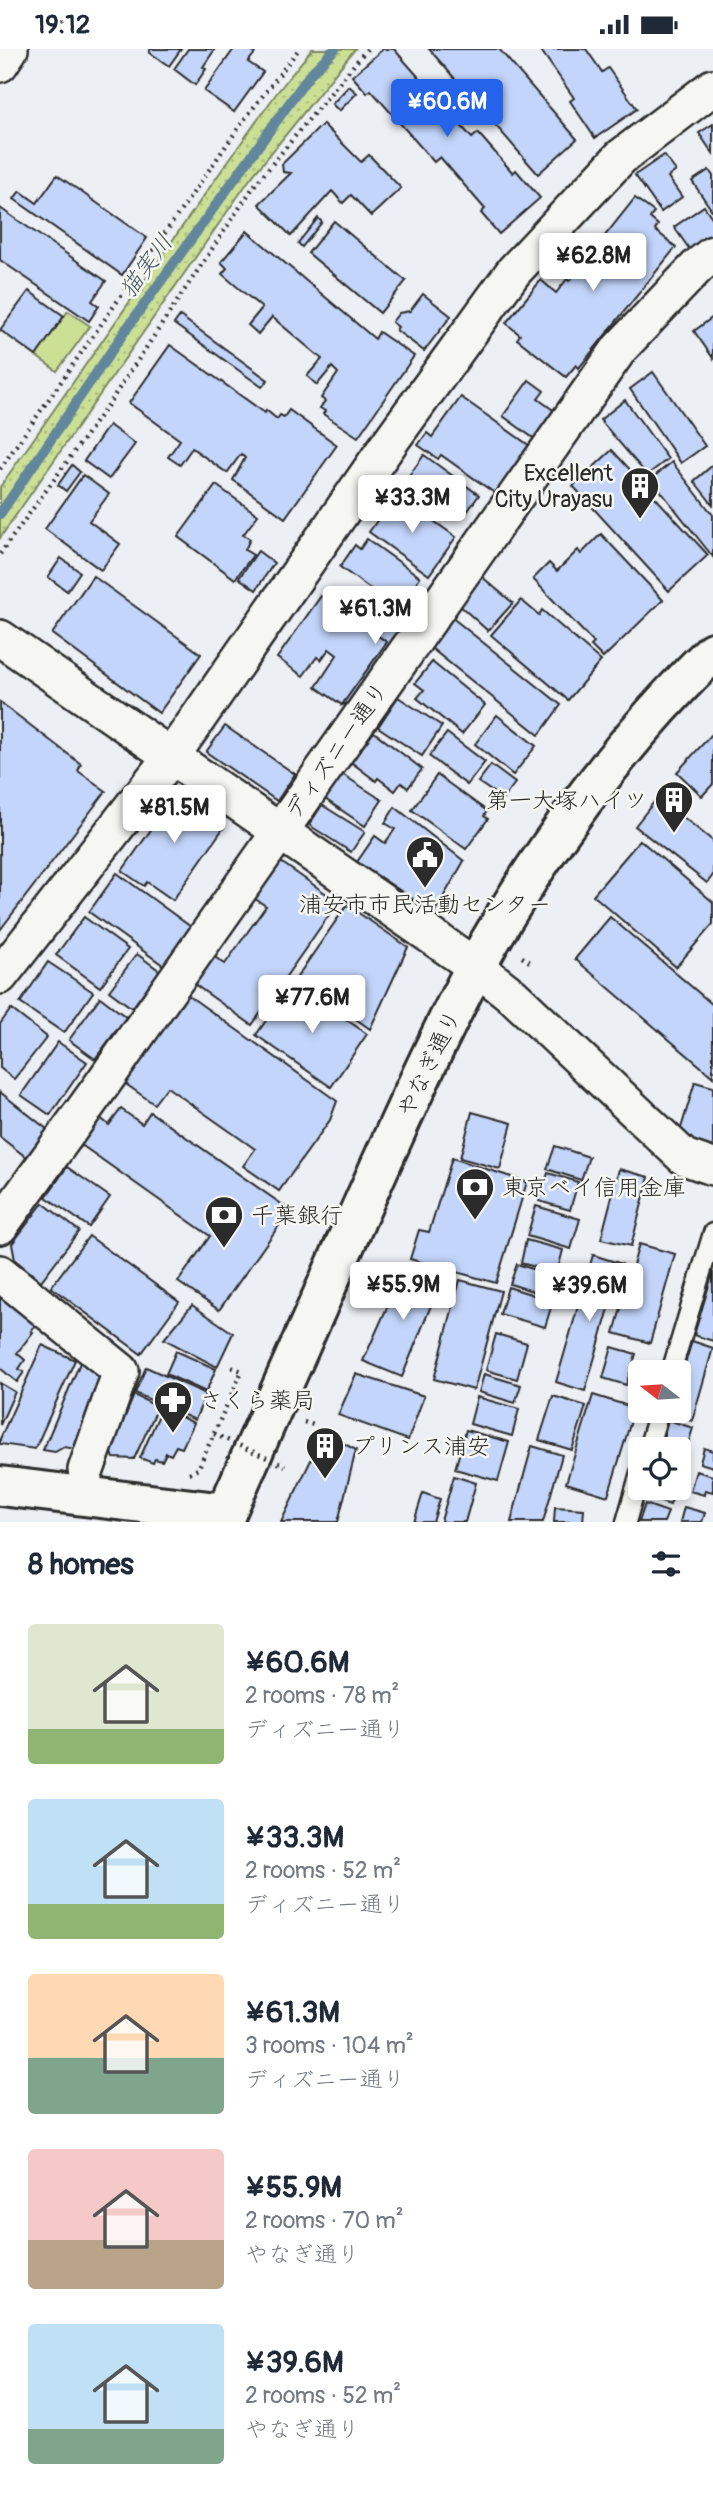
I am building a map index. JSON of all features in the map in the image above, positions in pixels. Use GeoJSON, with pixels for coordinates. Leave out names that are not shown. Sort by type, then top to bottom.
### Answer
{"type":"FeatureCollection","features":[{"type":"Feature","properties":{"kind":"main road","name":"やなぎ通り"},"geometry":{"type":"LineString","coordinates":[[224,1518],[377,1172],[476,967],[547,851],[591,791],[646,724],[713,652]]}},
{"type":"Feature","properties":{"kind":"main road"},"geometry":{"type":"LineString","coordinates":[[0,1486],[224,1518]]}},
{"type":"Feature","properties":{"kind":"street"},"geometry":{"type":"LineString","coordinates":[[0,64],[10,49]]}},
{"type":"Feature","properties":{"kind":"street"},"geometry":{"type":"LineString","coordinates":[[0,976],[171,757],[390,442],[514,271],[621,157],[713,87]]}},
{"type":"Feature","properties":{"kind":"street","name":"ディズニー通り"},"geometry":{"type":"LineString","coordinates":[[0,1226],[620,348],[713,254]]}},
{"type":"Feature","properties":{"kind":"street"},"geometry":{"type":"LineString","coordinates":[[0,638],[476,967],[513,996],[684,1157],[713,1167]]}},
{"type":"Feature","properties":{"kind":"street"},"geometry":{"type":"LineString","coordinates":[[0,1273],[121,1371],[86,1470]]}},
{"type":"Feature","properties":{"kind":"lane"},"geometry":{"type":"LineString","coordinates":[[675,1360],[713,1233]]}},
{"type":"Feature","properties":{"kind":"lane"},"geometry":{"type":"LineString","coordinates":[[626,1522],[632,1500]]}},
{"type":"Feature","properties":{"kind":"path"},"geometry":{"type":"LineString","coordinates":[[0,469],[244,120],[299,49]]}},
{"type":"Feature","properties":{"kind":"path"},"geometry":{"type":"LineString","coordinates":[[0,554],[108,405],[254,186],[367,49]]}},
{"type":"Feature","properties":{"kind":"path"},"geometry":{"type":"LineString","coordinates":[[198,1469],[242,1371],[231,1367]]}},
{"type":"Feature","properties":{"kind":"path"},"geometry":{"type":"LineString","coordinates":[[304,1421],[317,1426]]}},
{"type":"Feature","properties":{"kind":"path"},"geometry":{"type":"LineString","coordinates":[[214,1434],[285,1466]]}},
{"type":"Feature","properties":{"kind":"green space"},"geometry":{"type":"Polygon","coordinates":[[[312,49],[355,49],[250,179],[0,538],[0,487],[219,174],[312,49]]]}},
{"type":"Feature","properties":{"kind":"green space"},"geometry":{"type":"Polygon","coordinates":[[[68,311],[90,326],[57,371],[36,356],[68,311]]]}},
{"type":"Feature","properties":{"kind":"building"},"geometry":{"type":"Polygon","coordinates":[[[151,49],[181,49],[169,66],[149,52],[151,49]]]}},
{"type":"Feature","properties":{"kind":"building"},"geometry":{"type":"Polygon","coordinates":[[[188,49],[215,49],[195,85],[174,69],[188,49]]]}},
{"type":"Feature","properties":{"kind":"building"},"geometry":{"type":"Polygon","coordinates":[[[234,49],[249,49],[255,53],[248,62],[263,72],[234,112],[204,91],[234,49]]]}},
{"type":"Feature","properties":{"kind":"building"},"geometry":{"type":"Polygon","coordinates":[[[383,49],[394,49],[472,138],[478,133],[513,173],[516,170],[540,198],[499,234],[481,213],[485,209],[440,157],[434,162],[371,90],[367,93],[352,76],[383,49]]]}},
{"type":"Feature","properties":{"kind":"building"},"geometry":{"type":"Polygon","coordinates":[[[429,49],[499,49],[577,139],[538,174],[429,49]]]}},
{"type":"Feature","properties":{"kind":"building"},"geometry":{"type":"Polygon","coordinates":[[[540,49],[586,49],[602,72],[608,68],[637,109],[595,138],[570,101],[574,98],[540,49]]]}},
{"type":"Feature","properties":{"kind":"building"},"geometry":{"type":"Polygon","coordinates":[[[349,86],[357,93],[339,111],[332,104],[349,86]]]}},
{"type":"Feature","properties":{"kind":"building"},"geometry":{"type":"Polygon","coordinates":[[[323,124],[361,162],[369,155],[401,188],[371,216],[351,195],[343,203],[332,191],[291,236],[259,204],[291,173],[283,172],[282,164],[323,124]]]}},
{"type":"Feature","properties":{"kind":"building"},"geometry":{"type":"Polygon","coordinates":[[[713,124],[713,154],[699,133],[713,124]]]}},
{"type":"Feature","properties":{"kind":"building"},"geometry":{"type":"Polygon","coordinates":[[[664,155],[676,171],[668,177],[682,197],[661,212],[635,175],[664,155]]]}},
{"type":"Feature","properties":{"kind":"building"},"geometry":{"type":"Polygon","coordinates":[[[709,170],[713,176],[713,212],[692,181],[709,170]]]}},
{"type":"Feature","properties":{"kind":"building"},"geometry":{"type":"Polygon","coordinates":[[[57,175],[147,238],[122,275],[14,199],[20,191],[37,203],[57,175]]]}},
{"type":"Feature","properties":{"kind":"building"},"geometry":{"type":"Polygon","coordinates":[[[635,198],[654,212],[650,218],[658,225],[655,230],[676,247],[579,368],[576,365],[566,377],[517,339],[520,335],[506,323],[541,280],[556,293],[567,279],[569,281],[635,198]]]}},
{"type":"Feature","properties":{"kind":"building"},"geometry":{"type":"Polygon","coordinates":[[[704,206],[713,219],[713,235],[690,250],[674,227],[704,206]]]}},
{"type":"Feature","properties":{"kind":"building"},"geometry":{"type":"Polygon","coordinates":[[[0,208],[106,281],[92,301],[99,306],[89,321],[0,260],[0,208]]]}},
{"type":"Feature","properties":{"kind":"building"},"geometry":{"type":"Polygon","coordinates":[[[318,218],[322,222],[302,247],[298,243],[318,218]]]}},
{"type":"Feature","properties":{"kind":"building"},"geometry":{"type":"Polygon","coordinates":[[[334,221],[406,281],[380,313],[308,253],[334,221]]]}},
{"type":"Feature","properties":{"kind":"building"},"geometry":{"type":"Polygon","coordinates":[[[247,231],[375,339],[379,332],[414,356],[358,437],[323,414],[325,411],[320,408],[325,401],[321,398],[338,373],[332,367],[317,385],[307,376],[322,359],[272,317],[258,334],[248,325],[262,308],[222,274],[227,268],[221,262],[247,231]]]}},
{"type":"Feature","properties":{"kind":"building"},"geometry":{"type":"Polygon","coordinates":[[[29,291],[64,316],[36,356],[0,330],[29,291]]]}},
{"type":"Feature","properties":{"kind":"building"},"geometry":{"type":"Polygon","coordinates":[[[423,294],[451,316],[424,351],[396,330],[398,327],[392,322],[399,313],[410,311],[423,294]]]}},
{"type":"Feature","properties":{"kind":"building"},"geometry":{"type":"Polygon","coordinates":[[[180,316],[268,380],[262,387],[174,324],[180,316]]]}},
{"type":"Feature","properties":{"kind":"building"},"geometry":{"type":"Polygon","coordinates":[[[713,317],[713,358],[694,331],[713,317]]]}},
{"type":"Feature","properties":{"kind":"building"},"geometry":{"type":"Polygon","coordinates":[[[170,345],[265,413],[266,410],[277,419],[280,415],[284,417],[289,410],[337,445],[285,518],[233,480],[245,458],[241,454],[227,473],[192,448],[180,465],[168,457],[180,440],[129,403],[170,345]]]}},
{"type":"Feature","properties":{"kind":"building"},"geometry":{"type":"Polygon","coordinates":[[[653,372],[705,446],[681,463],[630,389],[653,372]]]}},
{"type":"Feature","properties":{"kind":"building"},"geometry":{"type":"Polygon","coordinates":[[[529,380],[544,391],[538,399],[556,412],[536,440],[503,416],[529,380]]]}},
{"type":"Feature","properties":{"kind":"building"},"geometry":{"type":"Polygon","coordinates":[[[461,397],[530,446],[496,494],[441,455],[438,459],[418,445],[427,433],[432,437],[461,397]]]}},
{"type":"Feature","properties":{"kind":"building"},"geometry":{"type":"Polygon","coordinates":[[[625,400],[668,459],[647,475],[600,420],[625,400]]]}},
{"type":"Feature","properties":{"kind":"building"},"geometry":{"type":"Polygon","coordinates":[[[109,425],[135,444],[109,479],[84,461],[109,425]]]}},
{"type":"Feature","properties":{"kind":"building","name":"Excellent City Urayasu"},"geometry":{"type":"Polygon","coordinates":[[[612,450],[708,555],[669,591],[573,486],[612,450]]]}},
{"type":"Feature","properties":{"kind":"building"},"geometry":{"type":"Polygon","coordinates":[[[424,455],[479,495],[464,516],[450,506],[442,517],[399,490],[424,455]]]}},
{"type":"Feature","properties":{"kind":"building"},"geometry":{"type":"Polygon","coordinates":[[[672,462],[713,515],[713,557],[651,479],[672,462]]]}},
{"type":"Feature","properties":{"kind":"building"},"geometry":{"type":"Polygon","coordinates":[[[72,465],[80,472],[66,491],[58,485],[72,465]]]}},
{"type":"Feature","properties":{"kind":"building"},"geometry":{"type":"Polygon","coordinates":[[[713,465],[713,505],[694,481],[713,465]]]}},
{"type":"Feature","properties":{"kind":"building"},"geometry":{"type":"Polygon","coordinates":[[[83,475],[109,494],[89,521],[120,544],[101,570],[45,529],[83,475]]]}},
{"type":"Feature","properties":{"kind":"building"},"geometry":{"type":"Polygon","coordinates":[[[216,485],[258,515],[243,535],[250,539],[245,550],[253,555],[235,579],[178,537],[216,485]]]}},
{"type":"Feature","properties":{"kind":"building"},"geometry":{"type":"Polygon","coordinates":[[[396,494],[456,537],[429,575],[369,532],[396,494]]]}},
{"type":"Feature","properties":{"kind":"building"},"geometry":{"type":"Polygon","coordinates":[[[601,534],[663,600],[603,658],[591,646],[594,643],[533,579],[549,563],[557,571],[578,550],[581,554],[601,534]]]}},
{"type":"Feature","properties":{"kind":"building"},"geometry":{"type":"Polygon","coordinates":[[[367,539],[420,577],[398,609],[340,567],[355,545],[360,549],[367,539]]]}},
{"type":"Feature","properties":{"kind":"building"},"geometry":{"type":"Polygon","coordinates":[[[258,551],[274,563],[256,590],[239,578],[258,551]]]}},
{"type":"Feature","properties":{"kind":"building"},"geometry":{"type":"Polygon","coordinates":[[[61,558],[80,572],[67,591],[48,577],[61,558]]]}},
{"type":"Feature","properties":{"kind":"building"},"geometry":{"type":"Polygon","coordinates":[[[93,576],[201,654],[159,713],[52,634],[93,576]]]}},
{"type":"Feature","properties":{"kind":"building"},"geometry":{"type":"Polygon","coordinates":[[[481,576],[513,603],[488,631],[458,604],[481,576]]]}},
{"type":"Feature","properties":{"kind":"building"},"geometry":{"type":"Polygon","coordinates":[[[321,596],[387,642],[342,705],[316,687],[337,655],[329,649],[321,660],[317,657],[303,676],[277,658],[321,596]]]}},
{"type":"Feature","properties":{"kind":"building"},"geometry":{"type":"Polygon","coordinates":[[[521,600],[539,615],[542,610],[601,661],[568,700],[491,635],[521,600]]]}},
{"type":"Feature","properties":{"kind":"building"},"geometry":{"type":"Polygon","coordinates":[[[371,611],[400,632],[351,702],[342,705],[387,642],[361,624],[371,611]]]}},
{"type":"Feature","properties":{"kind":"building"},"geometry":{"type":"Polygon","coordinates":[[[450,616],[561,705],[539,735],[431,648],[444,631],[440,628],[450,616]]]}},
{"type":"Feature","properties":{"kind":"building"},"geometry":{"type":"Polygon","coordinates":[[[432,662],[485,705],[462,734],[417,698],[424,690],[415,683],[432,662]]]}},
{"type":"Feature","properties":{"kind":"building"},"geometry":{"type":"Polygon","coordinates":[[[398,697],[442,726],[422,756],[378,727],[398,697]]]}},
{"type":"Feature","properties":{"kind":"building"},"geometry":{"type":"Polygon","coordinates":[[[0,702],[81,764],[78,771],[106,791],[0,930],[0,702]]]}},
{"type":"Feature","properties":{"kind":"building"},"geometry":{"type":"Polygon","coordinates":[[[497,715],[536,746],[513,775],[475,744],[497,715]]]}},
{"type":"Feature","properties":{"kind":"building"},"geometry":{"type":"Polygon","coordinates":[[[225,726],[295,774],[277,801],[206,752],[225,726]]]}},
{"type":"Feature","properties":{"kind":"building"},"geometry":{"type":"Polygon","coordinates":[[[374,732],[422,769],[408,788],[401,783],[395,791],[378,778],[376,781],[351,762],[374,732]]]}},
{"type":"Feature","properties":{"kind":"building"},"geometry":{"type":"Polygon","coordinates":[[[447,733],[485,762],[467,785],[429,756],[447,733]]]}},
{"type":"Feature","properties":{"kind":"building"},"geometry":{"type":"Polygon","coordinates":[[[713,733],[713,784],[702,796],[677,772],[713,733]]]}},
{"type":"Feature","properties":{"kind":"building"},"geometry":{"type":"Polygon","coordinates":[[[491,765],[515,783],[503,799],[478,782],[491,765]]]}},
{"type":"Feature","properties":{"kind":"building"},"geometry":{"type":"Polygon","coordinates":[[[342,774],[382,800],[365,826],[325,799],[342,774]]]}},
{"type":"Feature","properties":{"kind":"building"},"geometry":{"type":"Polygon","coordinates":[[[437,775],[487,811],[484,816],[488,819],[466,849],[412,810],[437,775]]]}},
{"type":"Feature","properties":{"kind":"building"},"geometry":{"type":"Polygon","coordinates":[[[181,787],[206,805],[202,811],[224,827],[173,900],[147,882],[144,886],[122,871],[181,787]]]}},
{"type":"Feature","properties":{"kind":"building","name":"第一大塚ハイツ"},"geometry":{"type":"Polygon","coordinates":[[[658,797],[713,841],[713,875],[707,883],[635,826],[658,797]]]}},
{"type":"Feature","properties":{"kind":"building"},"geometry":{"type":"Polygon","coordinates":[[[322,805],[365,832],[351,852],[309,825],[322,805]]]}},
{"type":"Feature","properties":{"kind":"building"},"geometry":{"type":"Polygon","coordinates":[[[395,807],[464,861],[434,913],[357,862],[375,836],[385,843],[395,829],[385,823],[395,807]]]}},
{"type":"Feature","properties":{"kind":"building"},"geometry":{"type":"Polygon","coordinates":[[[640,840],[713,902],[713,924],[676,967],[593,895],[640,840]]]}},
{"type":"Feature","properties":{"kind":"building"},"geometry":{"type":"Polygon","coordinates":[[[278,860],[338,902],[252,1025],[194,984],[213,956],[225,964],[266,906],[252,897],[278,860]]]}},
{"type":"Feature","properties":{"kind":"building"},"geometry":{"type":"Polygon","coordinates":[[[117,873],[191,927],[163,965],[89,912],[117,873]]]}},
{"type":"Feature","properties":{"kind":"building"},"geometry":{"type":"Polygon","coordinates":[[[347,905],[408,947],[370,1029],[297,977],[347,905]]]}},
{"type":"Feature","properties":{"kind":"building"},"geometry":{"type":"Polygon","coordinates":[[[84,917],[128,949],[100,987],[56,955],[84,917]]]}},
{"type":"Feature","properties":{"kind":"building"},"geometry":{"type":"Polygon","coordinates":[[[610,917],[713,1005],[713,1077],[575,959],[610,917]]]}},
{"type":"Feature","properties":{"kind":"building"},"geometry":{"type":"Polygon","coordinates":[[[137,954],[160,971],[132,1008],[109,991],[137,954]]]}},
{"type":"Feature","properties":{"kind":"building"},"geometry":{"type":"Polygon","coordinates":[[[48,962],[93,992],[64,1033],[20,1003],[48,962]]]}},
{"type":"Feature","properties":{"kind":"building"},"geometry":{"type":"Polygon","coordinates":[[[293,982],[367,1034],[331,1087],[256,1035],[293,982]]]}},
{"type":"Feature","properties":{"kind":"building"},"geometry":{"type":"Polygon","coordinates":[[[185,993],[337,1101],[330,1120],[279,1191],[243,1166],[255,1149],[167,1087],[154,1104],[123,1082],[185,993]]]}},
{"type":"Feature","properties":{"kind":"building"},"geometry":{"type":"Polygon","coordinates":[[[100,997],[126,1017],[95,1059],[69,1040],[100,997]]]}},
{"type":"Feature","properties":{"kind":"building"},"geometry":{"type":"Polygon","coordinates":[[[11,1009],[47,1037],[14,1079],[0,1068],[0,1024],[11,1009]]]}},
{"type":"Feature","properties":{"kind":"building"},"geometry":{"type":"Polygon","coordinates":[[[58,1042],[87,1062],[50,1115],[21,1095],[58,1042]]]}},
{"type":"Feature","properties":{"kind":"building"},"geometry":{"type":"Polygon","coordinates":[[[695,1082],[713,1087],[713,1149],[678,1138],[695,1082]]]}},
{"type":"Feature","properties":{"kind":"building"},"geometry":{"type":"Polygon","coordinates":[[[0,1092],[48,1130],[26,1157],[0,1137],[0,1092]]]}},
{"type":"Feature","properties":{"kind":"building"},"geometry":{"type":"Polygon","coordinates":[[[121,1109],[142,1124],[150,1112],[290,1210],[219,1310],[178,1282],[210,1236],[80,1144],[99,1117],[109,1125],[121,1109]]]}},
{"type":"Feature","properties":{"kind":"building"},"geometry":{"type":"Polygon","coordinates":[[[472,1112],[512,1123],[500,1169],[460,1158],[472,1112]]]}},
{"type":"Feature","properties":{"kind":"building"},"geometry":{"type":"Polygon","coordinates":[[[555,1146],[589,1157],[581,1180],[547,1169],[555,1146]]]}},
{"type":"Feature","properties":{"kind":"building"},"geometry":{"type":"Polygon","coordinates":[[[452,1158],[527,1182],[496,1283],[410,1259],[419,1230],[429,1232],[452,1158]]]}},
{"type":"Feature","properties":{"kind":"building"},"geometry":{"type":"Polygon","coordinates":[[[67,1167],[110,1197],[89,1227],[46,1197],[67,1167]]]}},
{"type":"Feature","properties":{"kind":"building"},"geometry":{"type":"Polygon","coordinates":[[[619,1169],[649,1177],[631,1246],[601,1239],[619,1169]]]}},
{"type":"Feature","properties":{"kind":"building"},"geometry":{"type":"Polygon","coordinates":[[[548,1173],[578,1182],[570,1210],[539,1201],[548,1173]]]}},
{"type":"Feature","properties":{"kind":"building"},"geometry":{"type":"Polygon","coordinates":[[[43,1203],[79,1231],[41,1281],[15,1260],[12,1244],[43,1203]]]}},
{"type":"Feature","properties":{"kind":"building"},"geometry":{"type":"Polygon","coordinates":[[[536,1206],[580,1219],[571,1249],[527,1236],[536,1206]]]}},
{"type":"Feature","properties":{"kind":"building"},"geometry":{"type":"Polygon","coordinates":[[[89,1236],[179,1302],[141,1354],[51,1287],[89,1236]]]}},
{"type":"Feature","properties":{"kind":"building"},"geometry":{"type":"Polygon","coordinates":[[[526,1240],[563,1250],[557,1273],[521,1263],[526,1240]]]}},
{"type":"Feature","properties":{"kind":"building"},"geometry":{"type":"Polygon","coordinates":[[[639,1244],[675,1254],[650,1343],[614,1333],[639,1244]]]}},
{"type":"Feature","properties":{"kind":"building"},"geometry":{"type":"Polygon","coordinates":[[[593,1255],[622,1264],[585,1391],[556,1382],[593,1255]]]}},
{"type":"Feature","properties":{"kind":"building"},"geometry":{"type":"Polygon","coordinates":[[[517,1264],[548,1274],[542,1294],[510,1284],[517,1264]]]}},
{"type":"Feature","properties":{"kind":"building"},"geometry":{"type":"Polygon","coordinates":[[[406,1265],[441,1281],[402,1377],[363,1361],[406,1265]]]}},
{"type":"Feature","properties":{"kind":"building"},"geometry":{"type":"Polygon","coordinates":[[[713,1272],[713,1341],[694,1335],[713,1272]]]}},
{"type":"Feature","properties":{"kind":"building"},"geometry":{"type":"Polygon","coordinates":[[[460,1280],[501,1291],[474,1390],[434,1379],[460,1280]]]}},
{"type":"Feature","properties":{"kind":"building"},"geometry":{"type":"Polygon","coordinates":[[[508,1287],[553,1301],[545,1327],[500,1314],[508,1287]]]}},
{"type":"Feature","properties":{"kind":"building"},"geometry":{"type":"Polygon","coordinates":[[[0,1295],[37,1323],[17,1353],[25,1360],[19,1369],[24,1372],[17,1382],[0,1368],[0,1295]]]}},
{"type":"Feature","properties":{"kind":"building"},"geometry":{"type":"Polygon","coordinates":[[[192,1305],[233,1333],[217,1367],[164,1339],[192,1305]]]}},
{"type":"Feature","properties":{"kind":"building"},"geometry":{"type":"Polygon","coordinates":[[[496,1334],[527,1343],[517,1379],[486,1370],[496,1334]]]}},
{"type":"Feature","properties":{"kind":"building"},"geometry":{"type":"Polygon","coordinates":[[[692,1341],[713,1348],[692,1421],[691,1360],[686,1360],[692,1341]]]}},
{"type":"Feature","properties":{"kind":"building"},"geometry":{"type":"Polygon","coordinates":[[[42,1345],[75,1360],[35,1449],[0,1444],[0,1439],[42,1345]]]}},
{"type":"Feature","properties":{"kind":"building"},"geometry":{"type":"Polygon","coordinates":[[[612,1347],[636,1354],[634,1360],[628,1360],[626,1385],[603,1378],[612,1347]]]}},
{"type":"Feature","properties":{"kind":"building"},"geometry":{"type":"Polygon","coordinates":[[[176,1351],[216,1369],[206,1392],[166,1374],[176,1351]]]}},
{"type":"Feature","properties":{"kind":"building"},"geometry":{"type":"Polygon","coordinates":[[[82,1358],[99,1371],[102,1382],[76,1449],[64,1447],[55,1452],[43,1450],[82,1358]]]}},
{"type":"Feature","properties":{"kind":"building"},"geometry":{"type":"Polygon","coordinates":[[[146,1367],[206,1394],[195,1420],[135,1393],[146,1367]]]}},
{"type":"Feature","properties":{"kind":"building"},"geometry":{"type":"Polygon","coordinates":[[[356,1374],[424,1396],[408,1440],[338,1415],[356,1374]]]}},
{"type":"Feature","properties":{"kind":"building"},"geometry":{"type":"Polygon","coordinates":[[[484,1374],[521,1385],[515,1403],[479,1392],[484,1374]]]}},
{"type":"Feature","properties":{"kind":"building"},"geometry":{"type":"Polygon","coordinates":[[[0,1383],[15,1392],[0,1425],[0,1383]]]}},
{"type":"Feature","properties":{"kind":"building"},"geometry":{"type":"Polygon","coordinates":[[[134,1395],[158,1407],[134,1459],[114,1458],[111,1450],[134,1395]]]}},
{"type":"Feature","properties":{"kind":"building"},"geometry":{"type":"Polygon","coordinates":[[[593,1395],[628,1406],[628,1423],[630,1423],[608,1496],[566,1483],[593,1395]]]}},
{"type":"Feature","properties":{"kind":"building"},"geometry":{"type":"Polygon","coordinates":[[[553,1396],[586,1406],[572,1450],[539,1440],[553,1396]]]}},
{"type":"Feature","properties":{"kind":"building"},"geometry":{"type":"Polygon","coordinates":[[[477,1397],[519,1409],[512,1436],[470,1424],[477,1397]]]}},
{"type":"Feature","properties":{"kind":"building"},"geometry":{"type":"Polygon","coordinates":[[[162,1408],[194,1423],[182,1448],[176,1446],[171,1455],[166,1453],[162,1461],[155,1459],[153,1463],[140,1458],[162,1408]]]}},
{"type":"Feature","properties":{"kind":"building"},"geometry":{"type":"Polygon","coordinates":[[[667,1423],[693,1428],[690,1437],[663,1437],[667,1423]]]}},
{"type":"Feature","properties":{"kind":"building"},"geometry":{"type":"Polygon","coordinates":[[[466,1430],[509,1442],[498,1481],[455,1469],[466,1430]]]}},
{"type":"Feature","properties":{"kind":"building","name":"プリンス浦安"},"geometry":{"type":"Polygon","coordinates":[[[324,1433],[356,1450],[338,1522],[281,1522],[324,1433]]]}},
{"type":"Feature","properties":{"kind":"building"},"geometry":{"type":"Polygon","coordinates":[[[532,1446],[562,1455],[543,1522],[511,1522],[532,1446]]]}},
{"type":"Feature","properties":{"kind":"building"},"geometry":{"type":"Polygon","coordinates":[[[704,1448],[713,1451],[713,1467],[700,1463],[704,1448]]]}},
{"type":"Feature","properties":{"kind":"building"},"geometry":{"type":"Polygon","coordinates":[[[696,1471],[713,1476],[713,1492],[705,1490],[704,1495],[691,1491],[696,1471]]]}},
{"type":"Feature","properties":{"kind":"building"},"geometry":{"type":"Polygon","coordinates":[[[454,1476],[476,1483],[465,1522],[443,1522],[441,1521],[454,1476]]]}},
{"type":"Feature","properties":{"kind":"building"},"geometry":{"type":"Polygon","coordinates":[[[423,1493],[440,1499],[433,1522],[414,1522],[423,1493]]]}},
{"type":"Feature","properties":{"kind":"building"},"geometry":{"type":"Polygon","coordinates":[[[654,1500],[672,1500],[670,1505],[654,1500]]]}},
{"type":"Feature","properties":{"kind":"building"},"geometry":{"type":"Polygon","coordinates":[[[645,1504],[668,1512],[664,1522],[639,1522],[645,1504]]]}},
{"type":"Feature","properties":{"kind":"building"},"geometry":{"type":"Polygon","coordinates":[[[555,1507],[584,1509],[583,1522],[554,1522],[555,1507]]]}},
{"type":"Feature","properties":{"kind":"building"},"geometry":{"type":"Polygon","coordinates":[[[684,1507],[705,1513],[702,1522],[680,1522],[684,1507]]]}},
{"type":"Feature","properties":{"kind":"waterway","name":"猫実川"},"geometry":{"type":"LineString","coordinates":[[0,514],[125,331],[311,73],[335,49]]}},
{"type":"Feature","properties":{"kind":"place","name":"Excellent City Urayasu"},"geometry":{"type":"Point","coordinates":[640,520]}},
{"type":"Feature","properties":{"kind":"place","name":"第一大塚ハイツ"},"geometry":{"type":"Point","coordinates":[674,834]}},
{"type":"Feature","properties":{"kind":"place","name":"浦安市市民活動センター"},"geometry":{"type":"Point","coordinates":[425,889]}},
{"type":"Feature","properties":{"kind":"place","name":"東京ベイ信用金庫"},"geometry":{"type":"Point","coordinates":[475,1221]}},
{"type":"Feature","properties":{"kind":"place","name":"千葉銀行"},"geometry":{"type":"Point","coordinates":[224,1249]}},
{"type":"Feature","properties":{"kind":"place","name":"さくら薬局"},"geometry":{"type":"Point","coordinates":[173,1434]}},
{"type":"Feature","properties":{"kind":"place","name":"プリンス浦安"},"geometry":{"type":"Point","coordinates":[325,1480]}}]}
